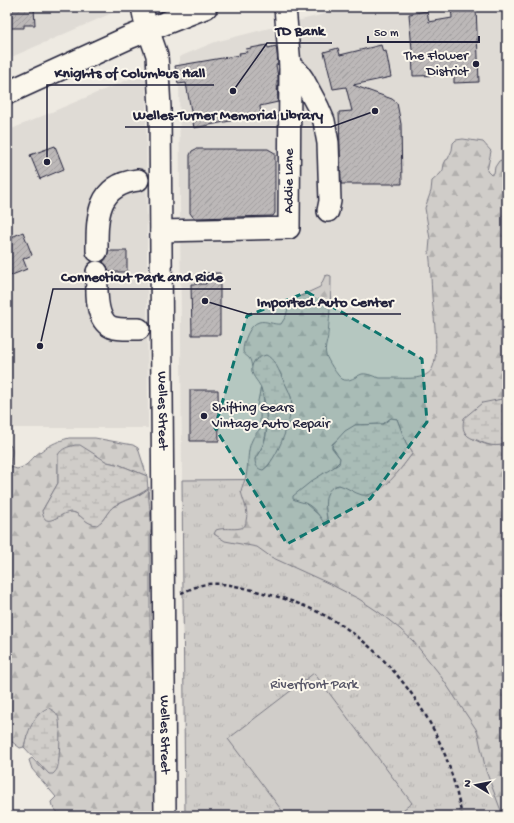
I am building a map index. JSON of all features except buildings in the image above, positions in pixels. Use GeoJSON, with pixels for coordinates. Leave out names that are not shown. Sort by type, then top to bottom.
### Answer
{"type":"FeatureCollection","features":[{"type":"Feature","properties":{"kind":"main road"},"geometry":{"type":"LineString","coordinates":[[7,92],[148,30],[206,7]]}},
{"type":"Feature","properties":{"kind":"street","name":"Welles Street"},"geometry":{"type":"LineString","coordinates":[[142,7],[157,55],[160,108],[165,816]]}},
{"type":"Feature","properties":{"kind":"street","name":"Addie Lane"},"geometry":{"type":"LineString","coordinates":[[161,231],[289,228],[290,66],[285,7]]}},
{"type":"Feature","properties":{"kind":"street"},"geometry":{"type":"LineString","coordinates":[[290,66],[298,72],[303,79],[324,121],[328,143],[330,201],[328,211]]}},
{"type":"Feature","properties":{"kind":"street"},"geometry":{"type":"LineString","coordinates":[[97,251],[98,214],[107,195],[112,190],[125,183],[138,180]]}},
{"type":"Feature","properties":{"kind":"street"},"geometry":{"type":"LineString","coordinates":[[97,272],[98,308],[105,322],[108,325],[118,329],[139,330]]}},
{"type":"Feature","properties":{"kind":"path"},"geometry":{"type":"LineString","coordinates":[[179,594],[206,584],[220,584],[249,589],[288,599],[317,612],[350,631],[385,661],[404,684],[428,718],[448,763],[462,816]]}},
{"type":"Feature","properties":{"kind":"highlighted area"},"geometry":{"type":"Polygon","coordinates":[[[307,292],[422,359],[427,422],[370,499],[287,544],[215,428],[247,316],[307,292]]]}},
{"type":"Feature","properties":{"kind":"shaded area"},"geometry":{"type":"Polygon","coordinates":[[[7,7],[121,7],[119,10],[7,59],[7,7]]]}},
{"type":"Feature","properties":{"kind":"shaded area"},"geometry":{"type":"Polygon","coordinates":[[[352,7],[507,7],[507,166],[501,160],[495,167],[494,173],[491,175],[489,174],[487,171],[491,151],[487,145],[483,142],[463,139],[453,143],[452,150],[444,164],[443,169],[432,181],[425,213],[430,239],[429,251],[435,324],[435,360],[432,369],[427,374],[409,378],[379,378],[362,374],[349,380],[343,380],[338,376],[325,352],[326,341],[329,335],[331,276],[325,276],[320,287],[294,299],[289,304],[286,316],[281,324],[262,322],[251,328],[246,338],[243,351],[250,359],[254,378],[261,386],[257,406],[260,414],[260,429],[254,435],[245,480],[182,480],[179,57],[215,42],[352,7]]]}},
{"type":"Feature","properties":{"kind":"shaded area"},"geometry":{"type":"Polygon","coordinates":[[[146,72],[148,428],[7,428],[7,131],[146,72]]]}},
{"type":"Feature","properties":{"kind":"green space"},"geometry":{"type":"Polygon","coordinates":[[[463,139],[483,142],[491,151],[487,171],[491,175],[494,173],[495,167],[499,161],[501,160],[507,166],[507,398],[482,404],[465,433],[475,440],[485,444],[502,445],[507,443],[507,816],[503,816],[486,771],[476,729],[438,672],[413,641],[380,613],[359,599],[271,557],[257,547],[225,541],[214,534],[216,530],[241,528],[245,524],[247,513],[241,491],[246,476],[250,445],[260,429],[260,414],[257,406],[261,386],[266,414],[266,435],[261,449],[255,459],[263,470],[269,465],[292,408],[291,397],[279,371],[255,360],[252,367],[250,359],[243,352],[244,343],[248,334],[256,323],[264,322],[281,324],[286,316],[289,304],[294,299],[320,287],[325,276],[328,275],[331,276],[331,298],[326,352],[330,364],[340,378],[347,380],[364,374],[380,378],[414,378],[429,373],[432,369],[436,354],[436,344],[429,251],[430,239],[425,208],[431,191],[432,181],[443,170],[444,164],[452,150],[453,143],[456,140],[463,139]],[[391,418],[383,424],[355,425],[332,444],[332,448],[340,458],[340,461],[331,470],[306,504],[321,517],[327,527],[325,499],[329,489],[338,485],[378,490],[394,476],[412,454],[397,419],[391,418]]]}},
{"type":"Feature","properties":{"kind":"green space"},"geometry":{"type":"Polygon","coordinates":[[[266,355],[269,356],[278,369],[290,394],[292,404],[288,425],[284,436],[274,457],[263,470],[259,469],[255,463],[255,459],[266,436],[267,415],[261,388],[252,373],[252,366],[256,360],[266,355]]]}},
{"type":"Feature","properties":{"kind":"green space"},"geometry":{"type":"Polygon","coordinates":[[[507,398],[507,443],[503,445],[492,445],[467,435],[463,428],[464,418],[482,403],[507,398]]]}},
{"type":"Feature","properties":{"kind":"green space"},"geometry":{"type":"Polygon","coordinates":[[[391,418],[397,419],[412,454],[384,487],[369,495],[362,495],[339,485],[333,487],[329,491],[326,501],[327,527],[318,514],[309,505],[293,499],[293,496],[313,480],[339,464],[340,458],[332,447],[345,431],[355,425],[383,424],[391,418]]]}},
{"type":"Feature","properties":{"kind":"green space","name":"Riverfront Park"},"geometry":{"type":"Polygon","coordinates":[[[507,419],[507,462],[471,644],[507,816],[185,816],[182,480],[327,479],[507,419]]]}},
{"type":"Feature","properties":{"kind":"green space"},"geometry":{"type":"Polygon","coordinates":[[[69,438],[95,438],[133,445],[138,448],[147,476],[120,465],[107,462],[94,455],[58,455],[58,483],[42,511],[54,519],[64,513],[72,512],[88,522],[101,522],[113,507],[141,494],[149,487],[151,523],[150,621],[154,706],[155,816],[61,816],[52,806],[51,802],[56,797],[32,769],[29,760],[32,758],[44,771],[27,735],[24,747],[20,748],[7,738],[7,444],[11,446],[12,449],[11,467],[17,469],[25,466],[47,447],[69,438]]]}},
{"type":"Feature","properties":{"kind":"green space"},"geometry":{"type":"Polygon","coordinates":[[[80,445],[107,462],[120,465],[147,476],[148,489],[114,506],[97,525],[89,523],[78,514],[72,512],[54,519],[46,520],[42,511],[58,483],[58,455],[63,449],[80,445]]]}},
{"type":"Feature","properties":{"kind":"green space"},"geometry":{"type":"Polygon","coordinates":[[[314,673],[412,803],[395,816],[286,816],[228,739],[314,673]]]}},
{"type":"Feature","properties":{"kind":"green space"},"geometry":{"type":"Polygon","coordinates":[[[48,708],[54,711],[58,716],[60,726],[58,765],[57,770],[53,774],[49,774],[24,747],[29,730],[35,719],[39,714],[48,708]]]}},
{"type":"Feature","properties":{"kind":"place","name":"The Flower District"},"geometry":{"type":"Point","coordinates":[476,64]}},
{"type":"Feature","properties":{"kind":"place","name":"TD Bank"},"geometry":{"type":"Point","coordinates":[233,91]}},
{"type":"Feature","properties":{"kind":"place","name":"Welles-Turner Memorial Library"},"geometry":{"type":"Point","coordinates":[375,111]}},
{"type":"Feature","properties":{"kind":"place","name":"Knights of Columbus Hall"},"geometry":{"type":"Point","coordinates":[47,162]}},
{"type":"Feature","properties":{"kind":"place","name":"Imported Auto Center"},"geometry":{"type":"Point","coordinates":[205,301]}},
{"type":"Feature","properties":{"kind":"place","name":"Connecticut Park and Ride"},"geometry":{"type":"Point","coordinates":[40,346]}},
{"type":"Feature","properties":{"kind":"place","name":"Shifting Gears Vintage Auto Repair"},"geometry":{"type":"Point","coordinates":[204,416]}}]}
